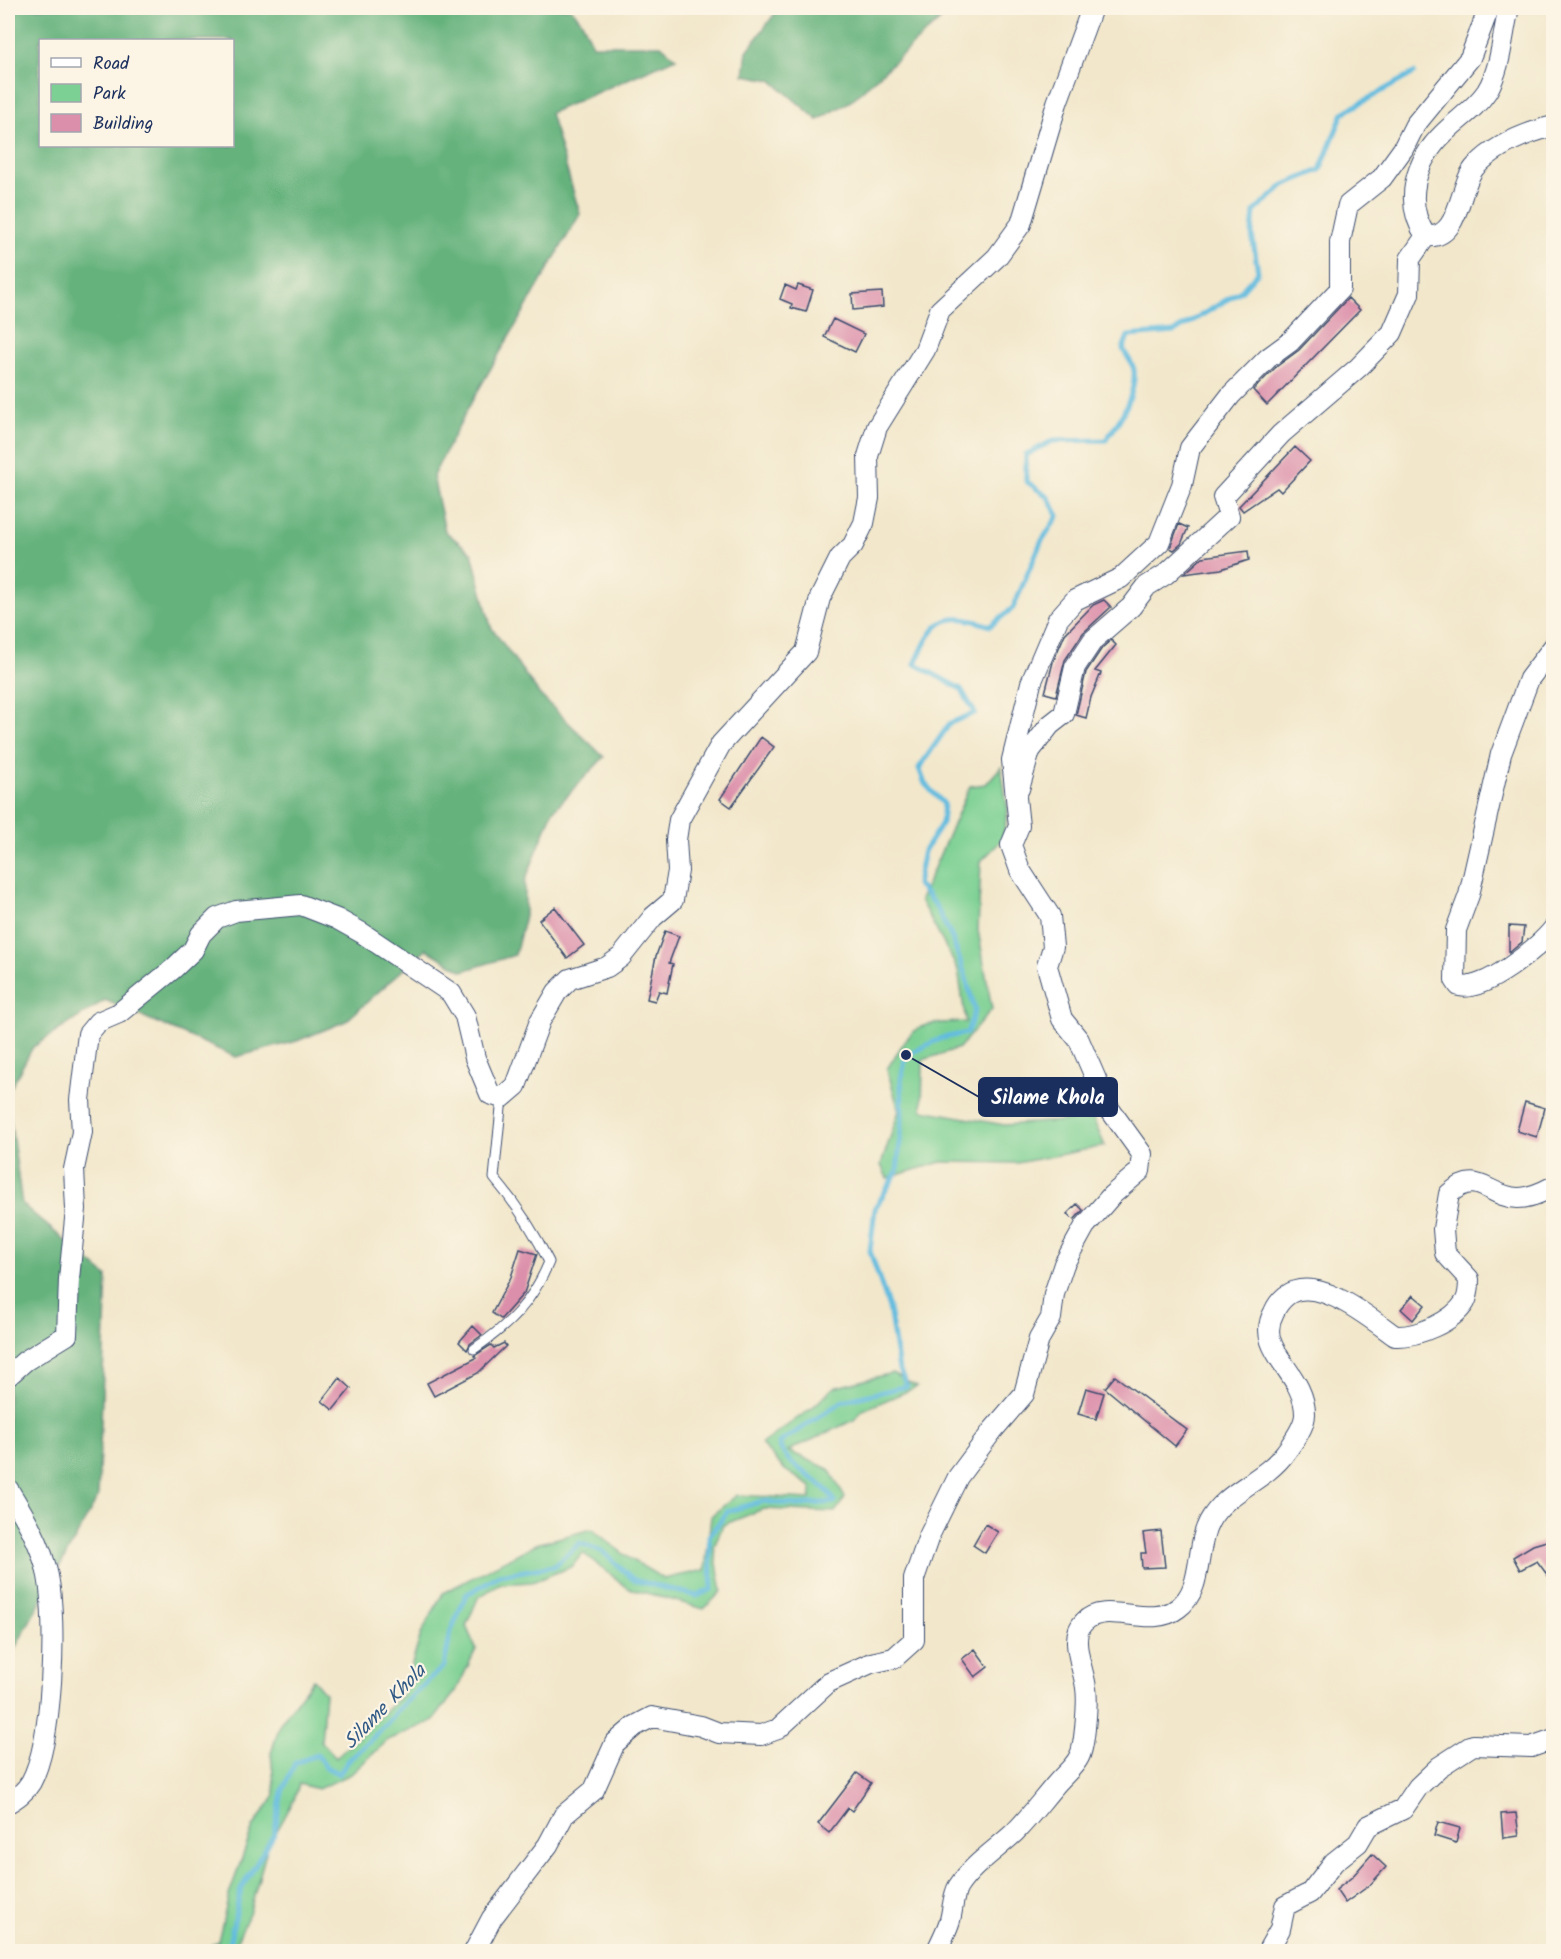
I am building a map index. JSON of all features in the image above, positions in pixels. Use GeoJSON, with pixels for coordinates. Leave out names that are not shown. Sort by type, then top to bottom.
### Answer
{"type":"FeatureCollection","features":[{"type":"Feature","properties":{"kind":"street"},"geometry":{"type":"LineString","coordinates":[[8,1376],[25,1361],[67,1335],[76,1209],[74,1169],[82,1132],[80,1100],[88,1034],[98,1022],[119,1013],[148,992],[193,950],[201,934],[217,918],[236,911],[301,904],[337,919],[362,933],[451,993],[465,1016],[475,1058],[489,1094],[502,1098],[516,1086],[540,1021],[557,992],[570,979],[607,967],[621,957],[653,917],[673,900],[678,871],[676,840],[679,820],[721,744],[806,652],[820,598],[840,558],[853,545],[864,523],[869,498],[868,456],[877,427],[925,350],[940,310],[997,257],[1021,224],[1058,103],[1092,8]]}},
{"type":"Feature","properties":{"kind":"street"},"geometry":{"type":"LineString","coordinates":[[474,1952],[492,1918],[548,1845],[564,1815],[594,1790],[615,1743],[635,1726],[652,1717],[701,1726],[719,1732],[761,1735],[778,1729],[829,1682],[871,1663],[894,1658],[914,1640],[914,1579],[933,1528],[958,1477],[993,1430],[1024,1394],[1039,1339],[1051,1318],[1054,1294],[1064,1264],[1085,1226],[1112,1196],[1140,1171],[1142,1154],[1108,1107],[1079,1040],[1062,1019],[1047,966],[1053,947],[1050,916],[1020,870],[1011,845],[1018,826],[1017,795],[1012,760],[1031,683],[1044,657],[1058,619],[1075,600],[1121,578],[1159,543],[1182,485],[1190,448],[1231,395],[1268,358],[1290,342],[1340,289],[1340,242],[1348,205],[1382,178],[1403,149],[1415,125],[1470,58],[1489,8]]}},
{"type":"Feature","properties":{"kind":"street"},"geometry":{"type":"LineString","coordinates":[[1426,236],[1412,203],[1418,175],[1439,137],[1475,105],[1487,90],[1497,67],[1509,8]]}},
{"type":"Feature","properties":{"kind":"street"},"geometry":{"type":"LineString","coordinates":[[1426,236],[1433,237],[1446,230],[1470,172],[1481,161],[1522,134],[1554,126]]}},
{"type":"Feature","properties":{"kind":"street"},"geometry":{"type":"LineString","coordinates":[[1017,795],[1030,751],[1050,725],[1064,714],[1075,667],[1093,640],[1131,607],[1147,586],[1166,574],[1220,526],[1229,516],[1223,497],[1234,483],[1281,434],[1359,367],[1392,333],[1409,294],[1410,259],[1426,236]]}},
{"type":"Feature","properties":{"kind":"street"},"geometry":{"type":"LineString","coordinates":[[1554,646],[1529,679],[1501,754],[1469,895],[1456,930],[1455,980],[1459,986],[1473,987],[1529,954],[1554,928]]}},
{"type":"Feature","properties":{"kind":"street"},"geometry":{"type":"LineString","coordinates":[[936,1952],[950,1922],[957,1889],[975,1866],[1015,1832],[1080,1756],[1087,1691],[1077,1634],[1082,1623],[1101,1613],[1157,1618],[1168,1614],[1185,1602],[1195,1580],[1204,1534],[1214,1513],[1238,1491],[1276,1464],[1302,1427],[1305,1415],[1297,1381],[1270,1343],[1267,1332],[1269,1320],[1280,1301],[1299,1289],[1310,1290],[1331,1295],[1395,1336],[1406,1337],[1426,1329],[1455,1313],[1465,1302],[1469,1290],[1469,1279],[1445,1253],[1443,1229],[1449,1194],[1457,1187],[1478,1182],[1497,1192],[1517,1198],[1529,1197],[1554,1186]]}},
{"type":"Feature","properties":{"kind":"street"},"geometry":{"type":"LineString","coordinates":[[8,1489],[27,1521],[47,1574],[53,1611],[52,1658],[46,1719],[39,1754],[32,1780],[22,1795],[8,1803]]}},
{"type":"Feature","properties":{"kind":"street"},"geometry":{"type":"LineString","coordinates":[[1267,1952],[1280,1929],[1285,1906],[1310,1893],[1334,1862],[1358,1843],[1368,1826],[1403,1809],[1418,1786],[1439,1767],[1473,1745],[1531,1747],[1554,1739]]}},
{"type":"Feature","properties":{"kind":"lane"},"geometry":{"type":"LineString","coordinates":[[474,1349],[518,1314],[538,1288],[549,1262],[520,1211],[494,1178],[502,1098]]}},
{"type":"Feature","properties":{"kind":"green space"},"geometry":{"type":"Polygon","coordinates":[[[8,8],[571,8],[582,22],[593,45],[661,45],[676,58],[550,113],[580,214],[468,408],[433,476],[445,531],[472,553],[491,627],[540,695],[604,757],[553,811],[525,881],[525,916],[515,955],[463,971],[426,949],[346,1021],[297,1041],[236,1057],[105,1000],[33,1047],[8,1093],[8,8]]]}},
{"type":"Feature","properties":{"kind":"green space"},"geometry":{"type":"Polygon","coordinates":[[[779,8],[943,8],[941,19],[851,101],[818,120],[771,80],[744,75],[747,51],[779,8]]]}},
{"type":"Feature","properties":{"kind":"green space"},"geometry":{"type":"Polygon","coordinates":[[[1001,767],[1008,811],[1002,840],[981,861],[978,930],[992,1009],[959,1048],[923,1060],[922,1110],[1004,1125],[1093,1119],[1105,1146],[1017,1163],[941,1162],[887,1178],[881,1165],[899,1111],[887,1069],[910,1035],[917,1029],[935,1024],[966,1022],[958,970],[920,900],[970,786],[986,784],[1001,767]]]}},
{"type":"Feature","properties":{"kind":"green space"},"geometry":{"type":"Polygon","coordinates":[[[8,1103],[22,1204],[107,1276],[98,1497],[8,1661],[8,1103]]]}},
{"type":"Feature","properties":{"kind":"green space"},"geometry":{"type":"Polygon","coordinates":[[[892,1373],[917,1387],[863,1410],[854,1420],[788,1451],[829,1469],[845,1498],[835,1512],[763,1509],[723,1525],[714,1547],[722,1591],[704,1609],[628,1588],[583,1553],[571,1567],[532,1582],[499,1584],[478,1598],[466,1626],[476,1649],[456,1691],[433,1721],[388,1740],[351,1774],[318,1789],[299,1784],[294,1800],[267,1849],[249,1914],[232,1951],[202,1951],[218,1941],[229,1895],[253,1827],[275,1795],[271,1753],[281,1722],[313,1679],[325,1693],[321,1742],[336,1758],[403,1694],[421,1634],[443,1593],[536,1544],[592,1529],[630,1559],[664,1579],[705,1570],[711,1516],[737,1495],[810,1499],[812,1487],[785,1470],[761,1444],[812,1408],[833,1388],[892,1373]]]}},
{"type":"Feature","properties":{"kind":"building"},"geometry":{"type":"Polygon","coordinates":[[[785,285],[796,290],[798,285],[813,290],[806,312],[791,308],[792,304],[780,299],[785,285]]]}},
{"type":"Feature","properties":{"kind":"building"},"geometry":{"type":"Polygon","coordinates":[[[882,292],[883,307],[853,310],[852,294],[882,292]]]}},
{"type":"Feature","properties":{"kind":"building"},"geometry":{"type":"Polygon","coordinates":[[[1348,298],[1360,310],[1267,405],[1253,390],[1276,367],[1299,350],[1348,298]]]}},
{"type":"Feature","properties":{"kind":"building"},"geometry":{"type":"Polygon","coordinates":[[[833,319],[864,334],[855,352],[824,337],[833,319]]]}},
{"type":"Feature","properties":{"kind":"building"},"geometry":{"type":"Polygon","coordinates":[[[1295,447],[1310,461],[1281,492],[1277,488],[1243,511],[1239,506],[1295,447]]]}},
{"type":"Feature","properties":{"kind":"building"},"geometry":{"type":"Polygon","coordinates":[[[1179,524],[1188,528],[1181,544],[1174,550],[1170,548],[1179,524]]]}},
{"type":"Feature","properties":{"kind":"building"},"geometry":{"type":"Polygon","coordinates":[[[1248,551],[1249,560],[1221,569],[1184,574],[1203,557],[1248,551]]]}},
{"type":"Feature","properties":{"kind":"building"},"geometry":{"type":"Polygon","coordinates":[[[1104,600],[1111,607],[1083,633],[1065,660],[1056,696],[1045,693],[1053,662],[1065,634],[1093,605],[1104,600]]]}},
{"type":"Feature","properties":{"kind":"building"},"geometry":{"type":"Polygon","coordinates":[[[1111,640],[1116,645],[1095,671],[1101,673],[1091,697],[1086,718],[1076,715],[1086,672],[1102,648],[1111,640]]]}},
{"type":"Feature","properties":{"kind":"building"},"geometry":{"type":"Polygon","coordinates":[[[761,737],[774,747],[731,807],[720,799],[761,737]]]}},
{"type":"Feature","properties":{"kind":"building"},"geometry":{"type":"Polygon","coordinates":[[[555,907],[584,945],[567,958],[539,920],[555,907]]]}},
{"type":"Feature","properties":{"kind":"building"},"geometry":{"type":"Polygon","coordinates":[[[1509,926],[1524,927],[1522,942],[1509,953],[1509,926]]]}},
{"type":"Feature","properties":{"kind":"building"},"geometry":{"type":"Polygon","coordinates":[[[665,931],[679,936],[669,963],[673,964],[667,993],[659,991],[655,1001],[647,999],[656,956],[665,931]]]}},
{"type":"Feature","properties":{"kind":"building"},"geometry":{"type":"Polygon","coordinates":[[[1525,1102],[1545,1108],[1537,1137],[1517,1131],[1525,1102]]]}},
{"type":"Feature","properties":{"kind":"building"},"geometry":{"type":"Polygon","coordinates":[[[1077,1204],[1083,1210],[1074,1220],[1067,1214],[1077,1204]]]}},
{"type":"Feature","properties":{"kind":"building"},"geometry":{"type":"Polygon","coordinates":[[[520,1249],[537,1254],[524,1293],[501,1319],[492,1313],[511,1277],[520,1249]]]}},
{"type":"Feature","properties":{"kind":"building"},"geometry":{"type":"Polygon","coordinates":[[[1413,1295],[1425,1305],[1413,1320],[1401,1309],[1413,1295]]]}},
{"type":"Feature","properties":{"kind":"building"},"geometry":{"type":"Polygon","coordinates":[[[473,1326],[482,1335],[470,1344],[467,1350],[459,1342],[473,1326]]]}},
{"type":"Feature","properties":{"kind":"building"},"geometry":{"type":"Polygon","coordinates":[[[504,1343],[506,1346],[478,1373],[434,1396],[427,1383],[476,1358],[474,1356],[491,1345],[494,1348],[504,1343]]]}},
{"type":"Feature","properties":{"kind":"building"},"geometry":{"type":"Polygon","coordinates":[[[1115,1376],[1187,1430],[1175,1446],[1105,1388],[1115,1376]]]}},
{"type":"Feature","properties":{"kind":"building"},"geometry":{"type":"Polygon","coordinates":[[[340,1378],[351,1388],[333,1410],[322,1401],[340,1378]]]}},
{"type":"Feature","properties":{"kind":"building"},"geometry":{"type":"Polygon","coordinates":[[[1086,1388],[1104,1393],[1096,1419],[1078,1414],[1086,1388]]]}},
{"type":"Feature","properties":{"kind":"building"},"geometry":{"type":"Polygon","coordinates":[[[985,1524],[998,1532],[985,1553],[973,1545],[985,1524]]]}},
{"type":"Feature","properties":{"kind":"building"},"geometry":{"type":"Polygon","coordinates":[[[1161,1531],[1165,1567],[1142,1568],[1141,1553],[1146,1553],[1143,1533],[1161,1531]]]}},
{"type":"Feature","properties":{"kind":"building"},"geometry":{"type":"Polygon","coordinates":[[[1550,1540],[1554,1549],[1554,1584],[1537,1561],[1520,1570],[1513,1557],[1533,1545],[1550,1540]]]}},
{"type":"Feature","properties":{"kind":"building"},"geometry":{"type":"Polygon","coordinates":[[[975,1649],[988,1667],[975,1677],[962,1659],[975,1649]]]}},
{"type":"Feature","properties":{"kind":"building"},"geometry":{"type":"Polygon","coordinates":[[[857,1773],[871,1783],[852,1811],[848,1808],[829,1833],[818,1824],[857,1773]]]}},
{"type":"Feature","properties":{"kind":"building"},"geometry":{"type":"Polygon","coordinates":[[[1516,1813],[1519,1836],[1503,1838],[1501,1814],[1516,1813]]]}},
{"type":"Feature","properties":{"kind":"building"},"geometry":{"type":"Polygon","coordinates":[[[1438,1822],[1460,1828],[1456,1843],[1434,1836],[1438,1822]]]}},
{"type":"Feature","properties":{"kind":"building"},"geometry":{"type":"Polygon","coordinates":[[[1372,1854],[1386,1867],[1370,1885],[1345,1903],[1336,1890],[1352,1877],[1372,1854]]]}},
{"type":"Feature","properties":{"kind":"waterway","name":"Silame Khola"},"geometry":{"type":"LineString","coordinates":[[220,1952],[229,1944],[241,1889],[274,1834],[282,1792],[295,1763],[317,1755],[326,1767],[339,1774],[349,1760],[387,1724],[397,1710],[444,1666],[451,1631],[466,1595],[499,1575],[554,1566],[580,1543],[602,1551],[634,1580],[697,1596],[712,1589],[709,1536],[728,1511],[763,1501],[798,1505],[835,1502],[822,1486],[789,1460],[779,1443],[843,1401],[907,1386],[899,1370],[889,1308],[870,1251],[875,1208],[897,1172],[902,1122],[901,1080],[906,1055],[942,1038],[967,1033],[975,1010],[952,938],[935,905],[917,884],[924,851],[942,823],[944,804],[925,784],[919,768],[950,723],[975,713],[961,689],[915,664],[928,638],[942,623],[950,619],[961,619],[990,626],[1013,608],[1041,542],[1058,516],[1048,497],[1026,481],[1026,455],[1052,441],[1106,440],[1122,416],[1132,389],[1134,370],[1123,349],[1128,336],[1174,332],[1241,291],[1258,272],[1252,234],[1254,212],[1284,185],[1320,170],[1343,113],[1414,73]]}},
{"type":"Feature","properties":{"kind":"place","name":"Silame Khola"},"geometry":{"type":"Point","coordinates":[906,1055]}}]}
